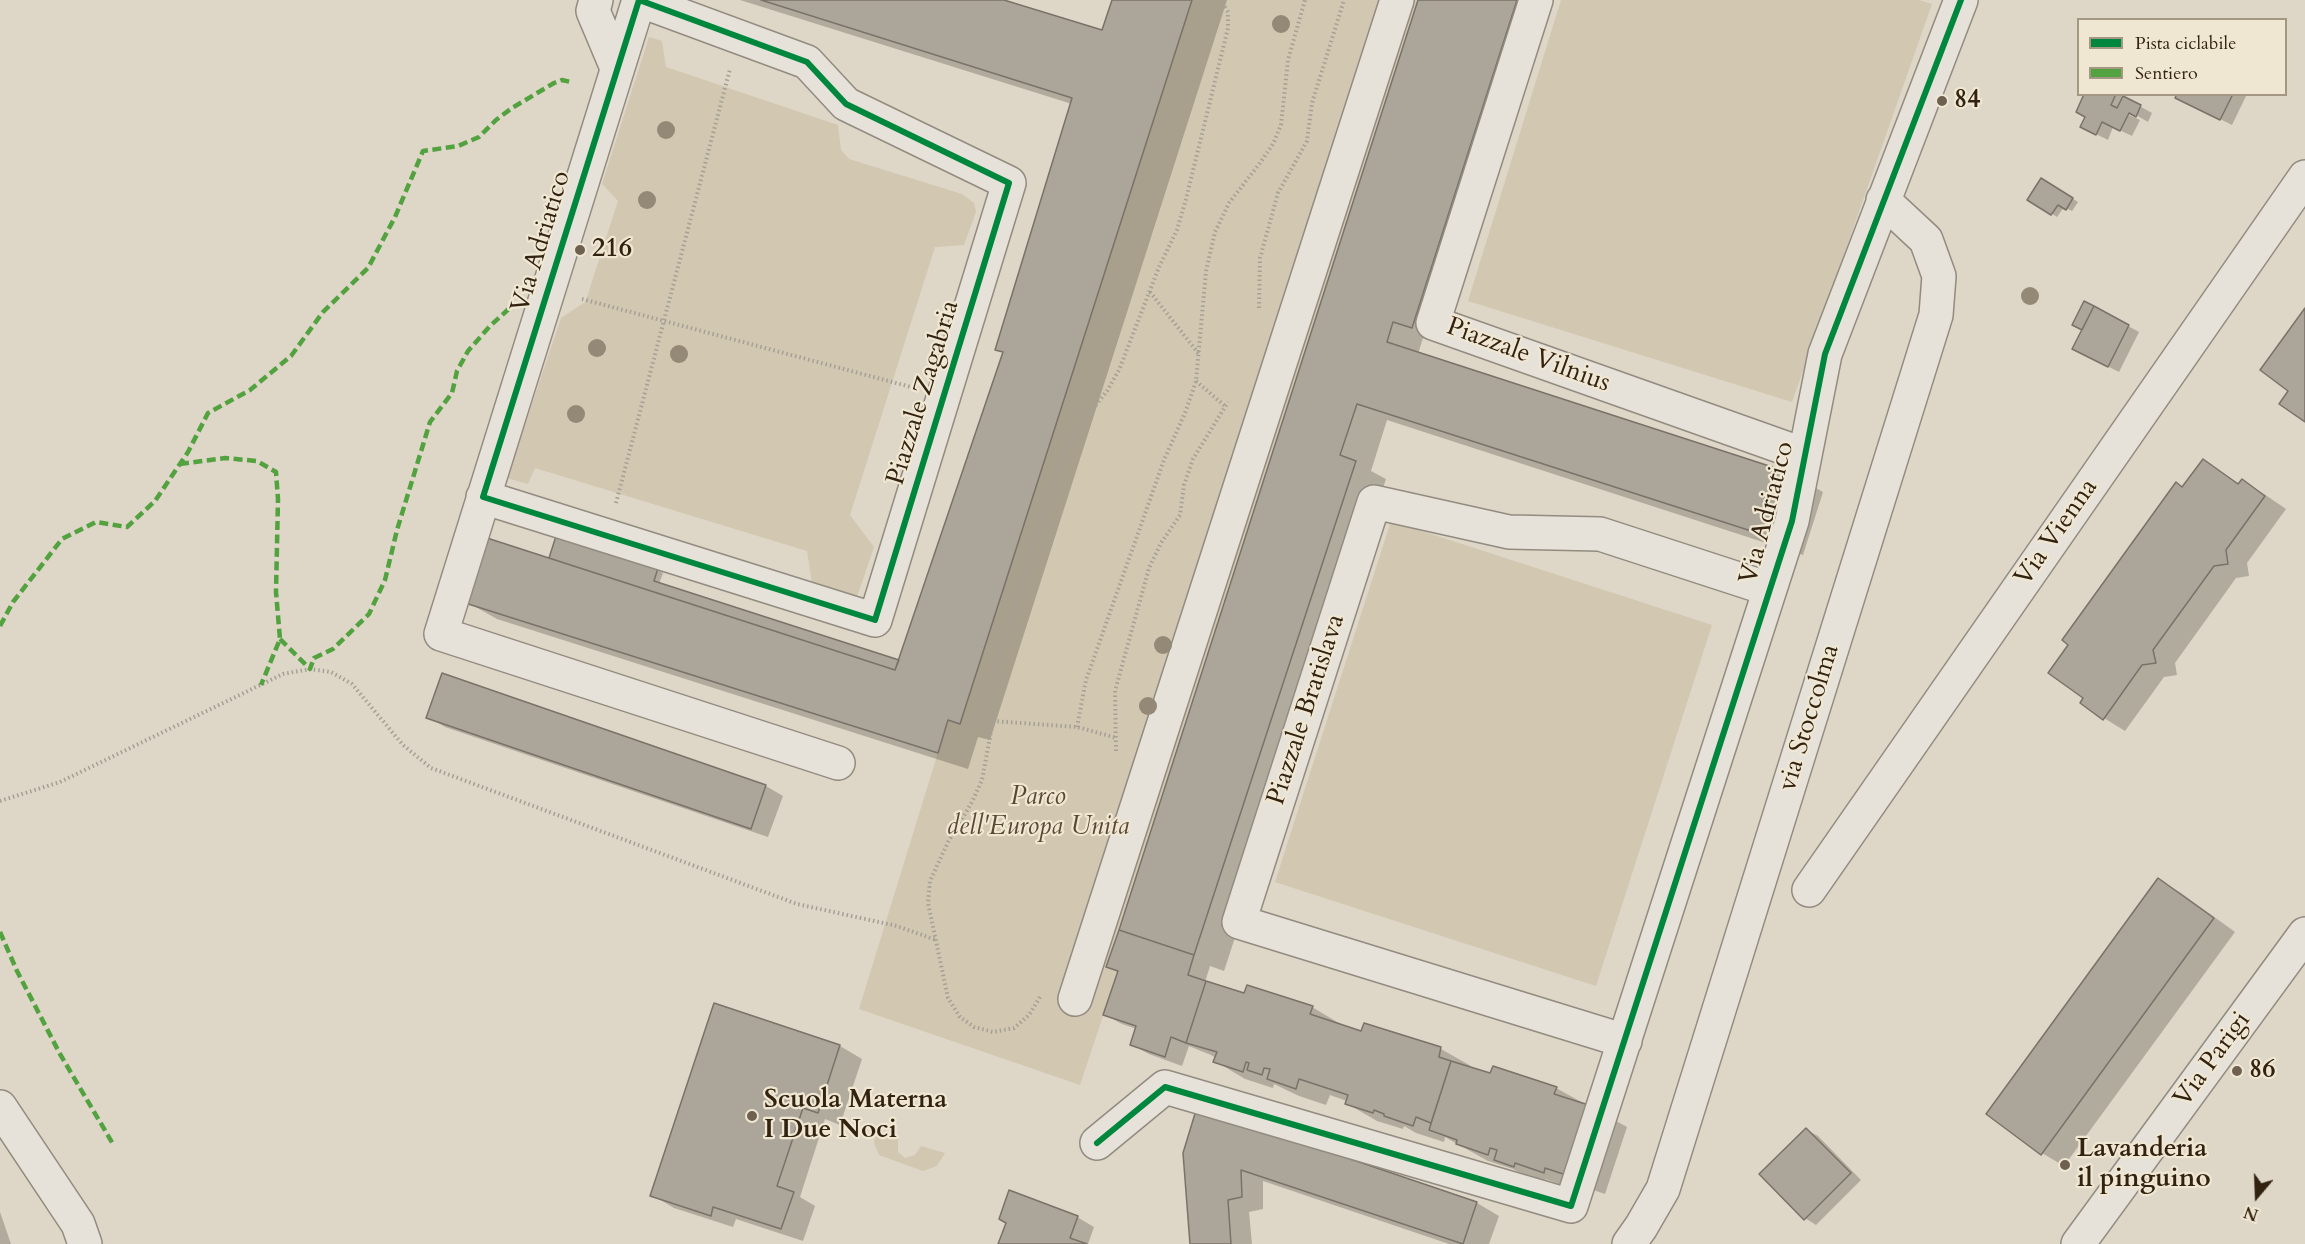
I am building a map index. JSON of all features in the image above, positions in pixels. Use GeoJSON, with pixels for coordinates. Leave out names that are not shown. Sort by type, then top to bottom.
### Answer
{"type":"FeatureCollection","features":[{"type":"Feature","properties":{"kind":"street"},"geometry":{"type":"LineString","coordinates":[[596,0],[593,11],[617,69]]}},
{"type":"Feature","properties":{"kind":"street","name":"Via Adriatico"},"geometry":{"type":"LineString","coordinates":[[639,0],[441,634],[838,763]]}},
{"type":"Feature","properties":{"kind":"street","name":"Piazzale Zagabria"},"geometry":{"type":"LineString","coordinates":[[483,496],[875,620],[1009,183],[846,104],[807,62],[639,0]]}},
{"type":"Feature","properties":{"kind":"street"},"geometry":{"type":"LineString","coordinates":[[1075,999],[1397,0]]}},
{"type":"Feature","properties":{"kind":"street","name":"Piazzale Vilnius"},"geometry":{"type":"LineString","coordinates":[[1536,0],[1433,323],[1805,455]]}},
{"type":"Feature","properties":{"kind":"street","name":"Via Adriatico"},"geometry":{"type":"LineString","coordinates":[[1097,1143],[1165,1087],[1571,1206],[1792,521],[1825,354],[1961,0]]}},
{"type":"Feature","properties":{"kind":"street","name":"Via Vienna"},"geometry":{"type":"LineString","coordinates":[[1809,890],[2305,177]]}},
{"type":"Feature","properties":{"kind":"street","name":"via Stoccolma"},"geometry":{"type":"LineString","coordinates":[[1629,1244],[1663,1189],[1936,315],[1939,276],[1926,240],[1883,200]]}},
{"type":"Feature","properties":{"kind":"street","name":"Piazzale Bratislava"},"geometry":{"type":"LineString","coordinates":[[1625,1041],[1239,922],[1374,502],[1509,532],[1600,534],[1769,589]]}},
{"type":"Feature","properties":{"kind":"street","name":"Via Parigi"},"geometry":{"type":"LineString","coordinates":[[2078,1244],[2305,934]]}},
{"type":"Feature","properties":{"kind":"street"},"geometry":{"type":"LineString","coordinates":[[0,1107],[78,1224],[85,1244]]}},
{"type":"Feature","properties":{"kind":"path"},"geometry":{"type":"LineString","coordinates":[[1043,991],[1029,1015],[1014,1028],[993,1032],[974,1027],[960,1017],[948,998],[928,903],[930,882],[937,862],[972,802],[982,780],[993,721],[992,680],[1057,470],[1070,438],[1107,391],[1119,370],[1149,292],[1177,230],[1228,28],[1228,12],[1221,0]]}},
{"type":"Feature","properties":{"kind":"path"},"geometry":{"type":"LineString","coordinates":[[1077,727],[1086,681],[1164,460],[1196,381],[1206,271],[1215,232],[1229,203],[1273,144],[1281,125],[1288,60],[1305,0]]}},
{"type":"Feature","properties":{"kind":"path"},"geometry":{"type":"LineString","coordinates":[[1260,318],[1258,297],[1260,258],[1278,193],[1307,141],[1312,103],[1344,0]]}},
{"type":"Feature","properties":{"kind":"path"},"geometry":{"type":"LineString","coordinates":[[607,535],[739,36]]}},
{"type":"Feature","properties":{"kind":"path"},"geometry":{"type":"LineString","coordinates":[[548,289],[944,396]]}},
{"type":"Feature","properties":{"kind":"path"},"geometry":{"type":"LineString","coordinates":[[1149,292],[1200,355]]}},
{"type":"Feature","properties":{"kind":"path"},"geometry":{"type":"LineString","coordinates":[[1196,381],[1226,407]]}},
{"type":"Feature","properties":{"kind":"path"},"geometry":{"type":"LineString","coordinates":[[1115,760],[1115,691],[1149,568],[1161,543],[1180,514],[1184,485],[1193,459],[1231,397]]}},
{"type":"Feature","properties":{"kind":"path"},"geometry":{"type":"LineString","coordinates":[[0,801],[60,782],[283,674],[310,669],[331,672],[352,684],[403,745],[431,768],[797,904],[897,926],[936,940]]}},
{"type":"Feature","properties":{"kind":"path"},"geometry":{"type":"LineString","coordinates":[[993,721],[1077,727],[1156,749]]}},
{"type":"Feature","properties":{"kind":"green space","name":"Parco dell'Europa Unita"},"geometry":{"type":"Polygon","coordinates":[[[1192,0],[1418,0],[1106,967],[1118,971],[1080,1085],[859,1009],[948,720],[960,724],[1192,0]]]}},
{"type":"Feature","properties":{"kind":"green space"},"geometry":{"type":"Polygon","coordinates":[[[1561,0],[1919,0],[1932,4],[1792,402],[1468,301],[1561,0]]]}},
{"type":"Feature","properties":{"kind":"green space"},"geometry":{"type":"Polygon","coordinates":[[[649,37],[662,41],[666,67],[838,125],[841,150],[849,159],[962,194],[974,203],[976,212],[964,245],[935,247],[850,515],[874,547],[858,594],[854,598],[813,589],[807,551],[535,468],[528,484],[507,478],[561,318],[585,302],[618,201],[602,184],[649,37]]]}},
{"type":"Feature","properties":{"kind":"green space"},"geometry":{"type":"Polygon","coordinates":[[[1391,521],[1712,625],[1596,986],[1275,882],[1391,521]]]}},
{"type":"Feature","properties":{"kind":"green space"},"geometry":{"type":"Polygon","coordinates":[[[877,1130],[898,1139],[898,1152],[905,1158],[915,1155],[921,1146],[945,1153],[937,1166],[923,1171],[879,1155],[874,1143],[877,1130]]]}},
{"type":"Feature","properties":{"kind":"building"},"geometry":{"type":"Polygon","coordinates":[[[761,0],[1004,0],[1102,30],[1112,0],[1192,0],[960,724],[948,720],[938,753],[465,603],[487,538],[895,670],[1003,352],[995,350],[1072,98],[761,0]]]}},
{"type":"Feature","properties":{"kind":"building"},"geometry":{"type":"Polygon","coordinates":[[[1418,0],[1517,0],[1412,328],[1393,322],[1387,342],[1794,474],[1773,538],[1357,404],[1340,455],[1356,461],[1194,955],[1119,930],[1418,0]]]}},
{"type":"Feature","properties":{"kind":"building"},"geometry":{"type":"Polygon","coordinates":[[[2083,96],[2115,96],[2111,105],[2117,108],[2123,96],[2141,105],[2136,117],[2129,113],[2120,131],[2102,122],[2096,135],[2080,127],[2085,117],[2076,112],[2083,96]]]}},
{"type":"Feature","properties":{"kind":"building"},"geometry":{"type":"Polygon","coordinates":[[[2176,96],[2232,96],[2220,120],[2175,98],[2176,96]]]}},
{"type":"Feature","properties":{"kind":"building"},"geometry":{"type":"Polygon","coordinates":[[[2041,178],[2073,198],[2066,210],[2058,205],[2051,215],[2027,200],[2041,178]]]}},
{"type":"Feature","properties":{"kind":"building"},"geometry":{"type":"Polygon","coordinates":[[[2084,301],[2094,306],[2082,330],[2072,325],[2084,301]]]}},
{"type":"Feature","properties":{"kind":"building"},"geometry":{"type":"Polygon","coordinates":[[[2094,306],[2129,325],[2108,367],[2072,349],[2094,306]]]}},
{"type":"Feature","properties":{"kind":"building"},"geometry":{"type":"Polygon","coordinates":[[[2305,308],[2305,422],[2279,404],[2288,391],[2260,370],[2305,308]]]}},
{"type":"Feature","properties":{"kind":"building"},"geometry":{"type":"Polygon","coordinates":[[[2203,459],[2238,484],[2242,479],[2265,496],[2226,550],[2228,564],[2214,566],[2153,650],[2156,663],[2142,665],[2103,720],[2080,703],[2083,698],[2048,673],[2068,645],[2062,640],[2176,482],[2182,487],[2203,459]]]}},
{"type":"Feature","properties":{"kind":"building"},"geometry":{"type":"Polygon","coordinates":[[[556,536],[658,568],[654,581],[899,660],[895,670],[549,558],[556,536]]]}},
{"type":"Feature","properties":{"kind":"building"},"geometry":{"type":"Polygon","coordinates":[[[442,673],[766,785],[751,829],[426,718],[442,673]]]}},
{"type":"Feature","properties":{"kind":"building"},"geometry":{"type":"Polygon","coordinates":[[[2158,878],[2214,918],[2041,1155],[1986,1114],[2158,878]]]}},
{"type":"Feature","properties":{"kind":"building"},"geometry":{"type":"Polygon","coordinates":[[[1119,930],[1194,955],[1188,975],[1206,981],[1186,1043],[1171,1037],[1165,1057],[1130,1045],[1136,1026],[1103,1015],[1118,971],[1106,967],[1119,930]]]}},
{"type":"Feature","properties":{"kind":"building"},"geometry":{"type":"Polygon","coordinates":[[[1206,981],[1244,993],[1247,985],[1313,1006],[1310,1014],[1361,1031],[1364,1023],[1441,1047],[1439,1057],[1451,1061],[1431,1123],[1416,1117],[1413,1126],[1374,1110],[1373,1113],[1345,1104],[1348,1095],[1299,1079],[1296,1089],[1267,1079],[1270,1069],[1264,1068],[1262,1075],[1247,1070],[1249,1063],[1246,1062],[1243,1072],[1213,1062],[1217,1052],[1186,1043],[1206,981]]]}},
{"type":"Feature","properties":{"kind":"building"},"geometry":{"type":"Polygon","coordinates":[[[714,1003],[840,1045],[818,1113],[803,1108],[777,1186],[794,1192],[781,1229],[713,1207],[711,1216],[650,1196],[714,1003]]]}},
{"type":"Feature","properties":{"kind":"building"},"geometry":{"type":"Polygon","coordinates":[[[1451,1061],[1490,1073],[1493,1066],[1557,1087],[1554,1094],[1598,1108],[1575,1178],[1545,1168],[1544,1173],[1515,1163],[1514,1167],[1494,1160],[1497,1150],[1490,1148],[1488,1155],[1456,1144],[1457,1140],[1429,1130],[1451,1061]]]}},
{"type":"Feature","properties":{"kind":"building"},"geometry":{"type":"Polygon","coordinates":[[[1197,1107],[1477,1202],[1463,1244],[1241,1170],[1242,1197],[1228,1200],[1231,1244],[1190,1244],[1183,1153],[1197,1107]]]}},
{"type":"Feature","properties":{"kind":"building"},"geometry":{"type":"Polygon","coordinates":[[[1806,1128],[1851,1173],[1804,1220],[1759,1174],[1806,1128]]]}},
{"type":"Feature","properties":{"kind":"building"},"geometry":{"type":"Polygon","coordinates":[[[1009,1190],[1078,1216],[1070,1238],[1087,1244],[998,1244],[1006,1223],[999,1219],[1009,1190]]]}},
{"type":"Feature","properties":{"kind":"marked path"},"geometry":{"type":"LineString","coordinates":[[0,626],[13,602],[62,539],[96,522],[127,527],[155,501],[188,452],[208,413],[250,390],[291,356],[323,312],[368,268],[395,217],[423,151],[458,146],[479,137],[512,108],[554,83],[562,80],[571,82]]}},
{"type":"Feature","properties":{"kind":"marked path"},"geometry":{"type":"LineString","coordinates":[[280,639],[310,669],[314,658],[333,649],[369,614],[385,580],[397,530],[430,422],[452,393],[457,371],[468,351],[513,305]]}},
{"type":"Feature","properties":{"kind":"marked path"},"geometry":{"type":"LineString","coordinates":[[180,464],[225,458],[257,461],[276,472],[278,499],[276,592],[280,639],[261,685]]}},
{"type":"Feature","properties":{"kind":"marked path"},"geometry":{"type":"LineString","coordinates":[[0,932],[17,971],[60,1054],[113,1144]]}},
{"type":"Feature","properties":{"kind":"cycle path"},"geometry":{"type":"LineString","coordinates":[[639,0],[807,62],[846,104],[1009,183],[875,620],[483,497],[639,0]]}},
{"type":"Feature","properties":{"kind":"cycle path"},"geometry":{"type":"LineString","coordinates":[[1097,1143],[1165,1087],[1571,1206],[1792,521],[1825,354],[1961,0]]}},
{"type":"Feature","properties":{"kind":"place","name":"84"},"geometry":{"type":"Point","coordinates":[1942,101]}},
{"type":"Feature","properties":{"kind":"place","name":"216"},"geometry":{"type":"Point","coordinates":[580,250]}},
{"type":"Feature","properties":{"kind":"place","name":"86"},"geometry":{"type":"Point","coordinates":[2237,1071]}},
{"type":"Feature","properties":{"kind":"place","name":"Scuola Materna I Due Noci"},"geometry":{"type":"Point","coordinates":[752,1116]}},
{"type":"Feature","properties":{"kind":"place","name":"Lavanderia il pinguino"},"geometry":{"type":"Point","coordinates":[2065,1165]}}]}
